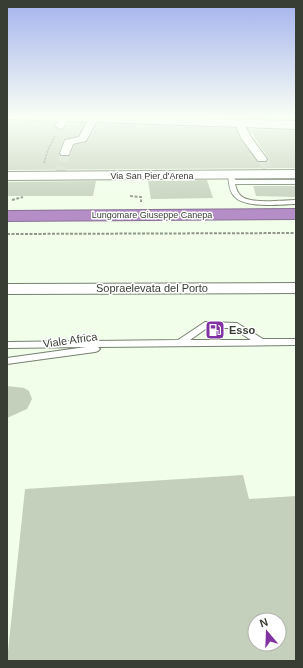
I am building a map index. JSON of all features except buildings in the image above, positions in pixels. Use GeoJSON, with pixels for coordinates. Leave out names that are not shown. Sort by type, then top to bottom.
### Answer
{"type":"FeatureCollection","features":[{"type":"Feature","properties":{"kind":"highway","name":"Lungomare Giuseppe Canepa"},"geometry":{"type":"LineString","coordinates":[[8,208],[296,214]]}},
{"type":"Feature","properties":{"kind":"highway","name":"Lungomare Giuseppe Canepa"},"geometry":{"type":"LineString","coordinates":[[7,227],[296,226]]}},
{"type":"Feature","properties":{"kind":"street"},"geometry":{"type":"LineString","coordinates":[[65,153],[67,147]]}},
{"type":"Feature","properties":{"kind":"street"},"geometry":{"type":"LineString","coordinates":[[253,147],[262,159]]}},
{"type":"Feature","properties":{"kind":"street","name":"Via San Pier d'Arena"},"geometry":{"type":"LineString","coordinates":[[7,176],[231,178],[271,172],[296,174]]}},
{"type":"Feature","properties":{"kind":"street","name":"Sopraelevata del Porto"},"geometry":{"type":"LineString","coordinates":[[7,289],[296,288]]}},
{"type":"Feature","properties":{"kind":"lane"},"geometry":{"type":"LineString","coordinates":[[296,182],[231,178],[237,196],[243,200],[258,202],[296,202]]}},
{"type":"Feature","properties":{"kind":"lane"},"geometry":{"type":"LineString","coordinates":[[180,343],[205,325],[234,325],[261,342]]}},
{"type":"Feature","properties":{"kind":"lane","name":"Viale Africa"},"geometry":{"type":"LineString","coordinates":[[7,345],[296,342]]}},
{"type":"Feature","properties":{"kind":"lane","name":"Viale Africa"},"geometry":{"type":"LineString","coordinates":[[7,361],[136,343]]}},
{"type":"Feature","properties":{"kind":"path"},"geometry":{"type":"LineString","coordinates":[[40,176],[49,147]]}},
{"type":"Feature","properties":{"kind":"path"},"geometry":{"type":"LineString","coordinates":[[8,208],[23,197]]}},
{"type":"Feature","properties":{"kind":"path"},"geometry":{"type":"LineString","coordinates":[[7,234],[296,233]]}},
{"type":"Feature","properties":{"kind":"tunnel"},"geometry":{"type":"LineString","coordinates":[[59,176],[65,153]]}},
{"type":"Feature","properties":{"kind":"tunnel"},"geometry":{"type":"LineString","coordinates":[[262,159],[269,169]]}},
{"type":"Feature","properties":{"kind":"place","name":"Esso"},"geometry":{"type":"Point","coordinates":[215,330]}}]}
